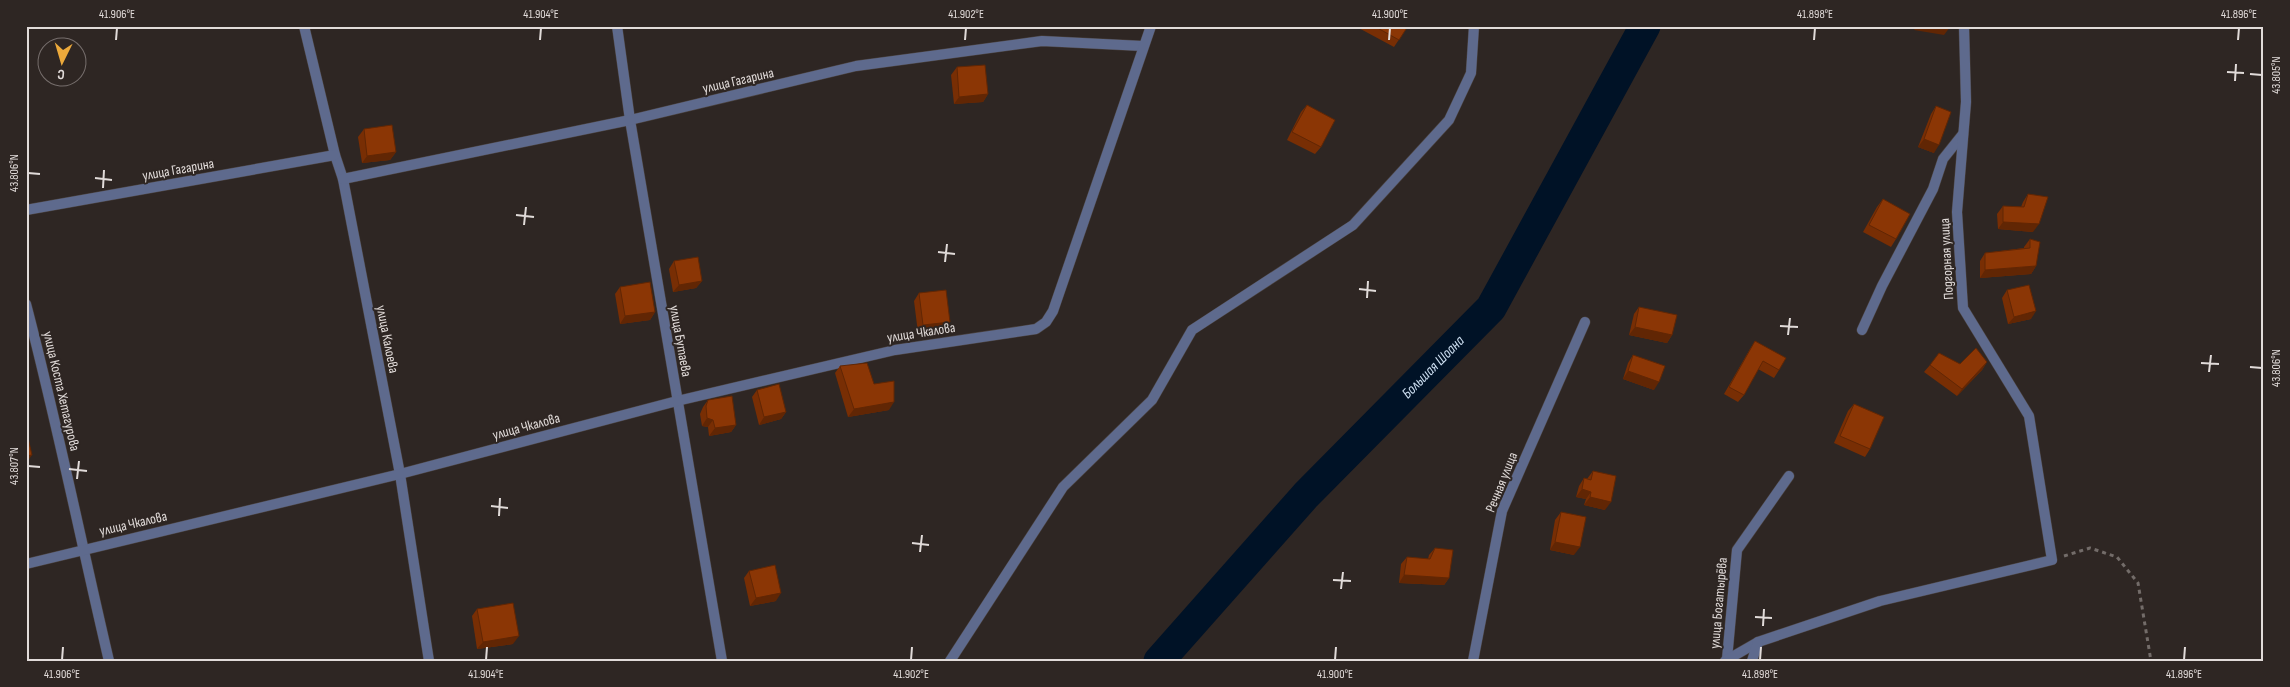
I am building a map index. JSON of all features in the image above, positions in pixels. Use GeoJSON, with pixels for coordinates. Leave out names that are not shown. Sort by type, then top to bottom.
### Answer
{"type":"FeatureCollection","features":[{"type":"Feature","properties":{"kind":"street","name":"улица Калоева"},"geometry":{"type":"LineString","coordinates":[[304,26],[335,154],[343,179],[400,474],[429,661]]}},
{"type":"Feature","properties":{"kind":"street","name":"улица Бутаева"},"geometry":{"type":"LineString","coordinates":[[617,26],[630,120],[722,661]]}},
{"type":"Feature","properties":{"kind":"street"},"geometry":{"type":"LineString","coordinates":[[1143,46],[1151,26]]}},
{"type":"Feature","properties":{"kind":"street"},"geometry":{"type":"LineString","coordinates":[[950,661],[1063,487],[1152,400],[1192,330],[1353,225],[1450,120],[1470,73],[1474,26]]}},
{"type":"Feature","properties":{"kind":"street","name":"Подгорная улица"},"geometry":{"type":"LineString","coordinates":[[1964,26],[1966,102],[1957,212],[1963,308],[2029,416],[2052,560]]}},
{"type":"Feature","properties":{"kind":"street","name":"улица Гагарина"},"geometry":{"type":"LineString","coordinates":[[343,179],[630,120],[856,66],[1042,41],[1143,46]]}},
{"type":"Feature","properties":{"kind":"street","name":"улица Чкалова"},"geometry":{"type":"LineString","coordinates":[[26,564],[400,474],[677,400],[895,350],[1036,329],[1046,322],[1053,312],[1143,46]]}},
{"type":"Feature","properties":{"kind":"street"},"geometry":{"type":"LineString","coordinates":[[1862,330],[1882,286],[1933,189],[1943,159],[1963,134]]}},
{"type":"Feature","properties":{"kind":"street","name":"улица Гагарина"},"geometry":{"type":"LineString","coordinates":[[26,210],[335,154]]}},
{"type":"Feature","properties":{"kind":"street","name":"улица Коста Хетагурова"},"geometry":{"type":"LineString","coordinates":[[26,304],[52,404],[82,549],[109,661]]}},
{"type":"Feature","properties":{"kind":"street","name":"Речная улица"},"geometry":{"type":"LineString","coordinates":[[1473,661],[1502,511],[1585,322]]}},
{"type":"Feature","properties":{"kind":"street","name":"улица Богатырёва"},"geometry":{"type":"LineString","coordinates":[[1726,660],[1737,550],[1789,476]]}},
{"type":"Feature","properties":{"kind":"street"},"geometry":{"type":"LineString","coordinates":[[1726,660],[1758,642],[1880,601],[2052,560]]}},
{"type":"Feature","properties":{"kind":"street"},"geometry":{"type":"LineString","coordinates":[[1752,661],[1758,642]]}},
{"type":"Feature","properties":{"kind":"path"},"geometry":{"type":"LineString","coordinates":[[2052,560],[2090,548],[2117,557],[2138,582],[2151,661]]}},
{"type":"Feature","properties":{"kind":"building"},"geometry":{"type":"Polygon","coordinates":[[[1374,26],[1408,26],[1399,40],[1374,26]]]}},
{"type":"Feature","properties":{"kind":"building"},"geometry":{"type":"Polygon","coordinates":[[[985,65],[988,94],[959,97],[957,67],[985,65]]]}},
{"type":"Feature","properties":{"kind":"building"},"geometry":{"type":"Polygon","coordinates":[[[1307,105],[1335,120],[1321,147],[1292,132],[1307,105]]]}},
{"type":"Feature","properties":{"kind":"building"},"geometry":{"type":"Polygon","coordinates":[[[1936,106],[1951,112],[1939,145],[1924,139],[1936,106]]]}},
{"type":"Feature","properties":{"kind":"building"},"geometry":{"type":"Polygon","coordinates":[[[392,125],[396,152],[367,156],[364,129],[392,125]]]}},
{"type":"Feature","properties":{"kind":"building"},"geometry":{"type":"Polygon","coordinates":[[[2028,194],[2048,197],[2039,224],[2003,222],[2003,206],[2024,207],[2028,194]]]}},
{"type":"Feature","properties":{"kind":"building"},"geometry":{"type":"Polygon","coordinates":[[[1883,199],[1910,214],[1896,239],[1869,225],[1883,199]]]}},
{"type":"Feature","properties":{"kind":"building"},"geometry":{"type":"Polygon","coordinates":[[[2030,239],[2040,242],[2036,266],[1985,270],[1985,253],[2030,248],[2030,239]]]}},
{"type":"Feature","properties":{"kind":"building"},"geometry":{"type":"Polygon","coordinates":[[[698,257],[702,281],[679,285],[674,261],[698,257]]]}},
{"type":"Feature","properties":{"kind":"building"},"geometry":{"type":"Polygon","coordinates":[[[650,282],[655,312],[625,316],[620,287],[650,282]]]}},
{"type":"Feature","properties":{"kind":"building"},"geometry":{"type":"Polygon","coordinates":[[[2029,285],[2036,311],[2014,317],[2007,290],[2029,285]]]}},
{"type":"Feature","properties":{"kind":"building"},"geometry":{"type":"Polygon","coordinates":[[[946,290],[950,322],[923,325],[919,293],[946,290]]]}},
{"type":"Feature","properties":{"kind":"building"},"geometry":{"type":"Polygon","coordinates":[[[1639,307],[1677,315],[1672,335],[1635,327],[1639,307]]]}},
{"type":"Feature","properties":{"kind":"building"},"geometry":{"type":"Polygon","coordinates":[[[1755,341],[1786,358],[1779,370],[1763,361],[1744,395],[1729,387],[1755,341]]]}},
{"type":"Feature","properties":{"kind":"building"},"geometry":{"type":"Polygon","coordinates":[[[1976,348],[1987,362],[1962,389],[1930,365],[1939,353],[1960,364],[1976,348]]]}},
{"type":"Feature","properties":{"kind":"building"},"geometry":{"type":"Polygon","coordinates":[[[1633,355],[1665,366],[1659,382],[1628,371],[1633,355]]]}},
{"type":"Feature","properties":{"kind":"building"},"geometry":{"type":"Polygon","coordinates":[[[867,363],[874,384],[894,381],[894,402],[854,409],[840,366],[867,363]]]}},
{"type":"Feature","properties":{"kind":"building"},"geometry":{"type":"Polygon","coordinates":[[[779,384],[786,412],[764,417],[757,390],[779,384]]]}},
{"type":"Feature","properties":{"kind":"building"},"geometry":{"type":"Polygon","coordinates":[[[732,396],[736,425],[715,428],[713,420],[707,418],[706,406],[708,400],[732,396]]]}},
{"type":"Feature","properties":{"kind":"building"},"geometry":{"type":"Polygon","coordinates":[[[1854,404],[1884,417],[1870,449],[1840,436],[1854,404]]]}},
{"type":"Feature","properties":{"kind":"building"},"geometry":{"type":"Polygon","coordinates":[[[26,430],[32,455],[26,456],[26,430]]]}},
{"type":"Feature","properties":{"kind":"building"},"geometry":{"type":"Polygon","coordinates":[[[1593,471],[1616,476],[1611,502],[1590,497],[1591,492],[1582,489],[1584,478],[1591,480],[1593,471]]]}},
{"type":"Feature","properties":{"kind":"building"},"geometry":{"type":"Polygon","coordinates":[[[1561,512],[1586,517],[1580,547],[1555,542],[1561,512]]]}},
{"type":"Feature","properties":{"kind":"building"},"geometry":{"type":"Polygon","coordinates":[[[1435,548],[1453,550],[1449,578],[1404,575],[1407,557],[1430,559],[1435,548]]]}},
{"type":"Feature","properties":{"kind":"building"},"geometry":{"type":"Polygon","coordinates":[[[775,565],[781,593],[756,598],[749,571],[775,565]]]}},
{"type":"Feature","properties":{"kind":"building"},"geometry":{"type":"Polygon","coordinates":[[[513,603],[519,636],[483,642],[477,609],[513,603]]]}},
{"type":"Feature","properties":{"kind":"waterway","name":"Большая Шоана"},"geometry":{"type":"LineString","coordinates":[[1159,661],[1306,495],[1491,308],[1645,26]]}}]}
